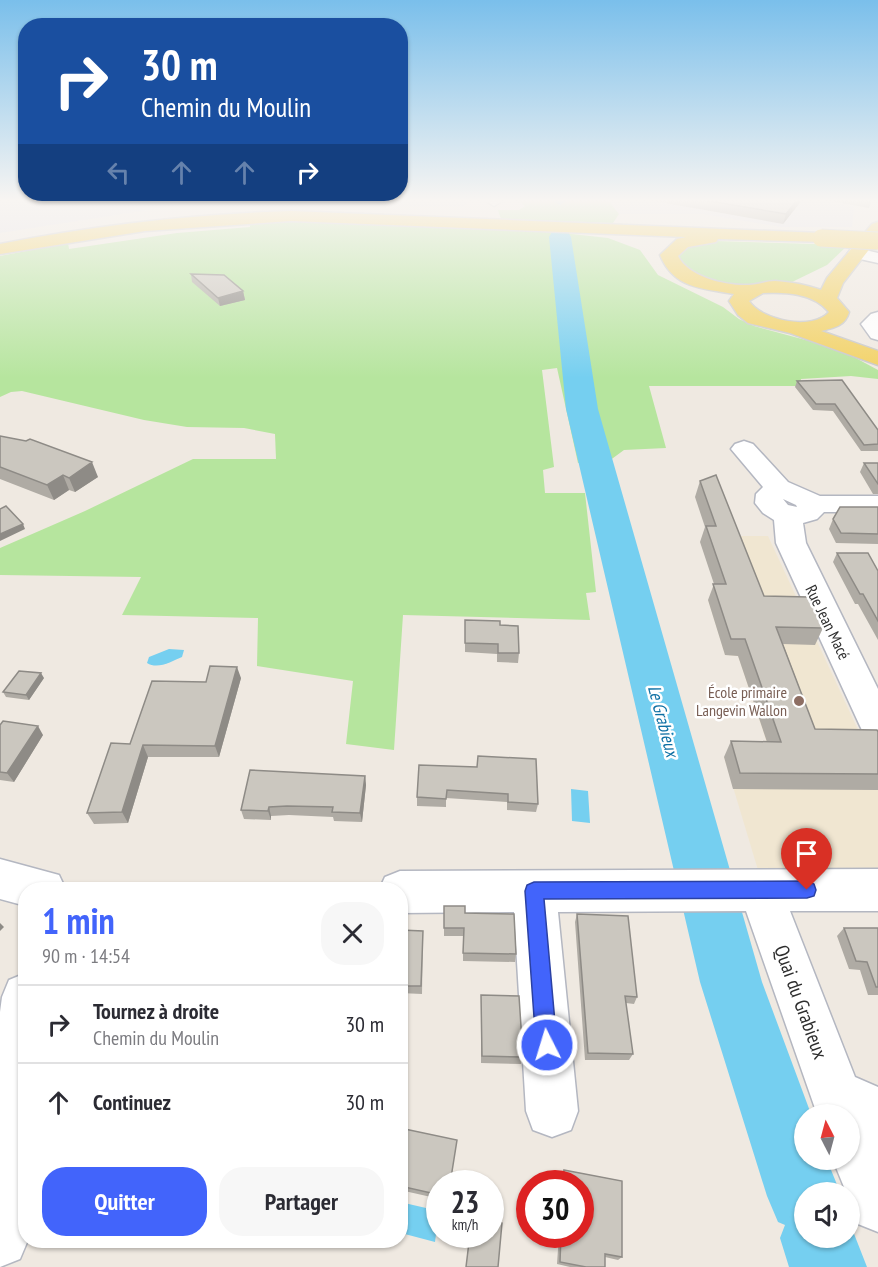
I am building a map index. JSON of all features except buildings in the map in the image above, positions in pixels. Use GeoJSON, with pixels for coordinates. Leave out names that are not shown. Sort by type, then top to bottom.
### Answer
{"type":"FeatureCollection","features":[{"type":"Feature","properties":{"kind":"main road"},"geometry":{"type":"LineString","coordinates":[[655,259],[661,268],[688,285],[745,299],[813,281],[849,259]]}},
{"type":"Feature","properties":{"kind":"main road"},"geometry":{"type":"LineString","coordinates":[[671,259],[675,269],[694,282],[745,299],[760,320],[791,327],[878,357]]}},
{"type":"Feature","properties":{"kind":"main road"},"geometry":{"type":"LineString","coordinates":[[826,299],[834,282],[851,259]]}},
{"type":"Feature","properties":{"kind":"main road"},"geometry":{"type":"LineString","coordinates":[[788,288],[826,299],[839,312],[837,318],[820,327],[791,327]]}},
{"type":"Feature","properties":{"kind":"main road"},"geometry":{"type":"LineString","coordinates":[[837,318],[878,357]]}},
{"type":"Feature","properties":{"kind":"street"},"geometry":{"type":"LineString","coordinates":[[878,318],[871,324],[878,334]]}},
{"type":"Feature","properties":{"kind":"street"},"geometry":{"type":"LineString","coordinates":[[744,449],[781,501],[878,504]]}},
{"type":"Feature","properties":{"kind":"street","name":"Rue Jean Macé"},"geometry":{"type":"LineString","coordinates":[[781,501],[791,543],[878,726]]}},
{"type":"Feature","properties":{"kind":"street","name":"Quai du Grabieux"},"geometry":{"type":"LineString","coordinates":[[750,890],[838,1104]]}},
{"type":"Feature","properties":{"kind":"street"},"geometry":{"type":"LineString","coordinates":[[408,892],[878,890]]}},
{"type":"Feature","properties":{"kind":"street"},"geometry":{"type":"LineString","coordinates":[[534,891],[552,1111]]}},
{"type":"Feature","properties":{"kind":"street"},"geometry":{"type":"LineString","coordinates":[[0,1239],[16,1169],[15,1093],[18,1067]]}},
{"type":"Feature","properties":{"kind":"street"},"geometry":{"type":"LineString","coordinates":[[860,1108],[864,1107],[878,1122]]}},
{"type":"Feature","properties":{"kind":"street","name":"Quai du Grabieux"},"geometry":{"type":"LineString","coordinates":[[860,1158],[878,1204]]}},
{"type":"Feature","properties":{"kind":"shaded area","name":"École primaire Langevin Wallon"},"geometry":{"type":"Polygon","coordinates":[[[728,536],[768,536],[878,773],[878,871],[758,870],[724,757],[772,758],[738,656],[725,655],[708,600],[719,601],[728,536]]]}},
{"type":"Feature","properties":{"kind":"green space"},"geometry":{"type":"Polygon","coordinates":[[[0,259],[647,259],[658,275],[723,307],[739,319],[754,326],[839,349],[878,370],[878,379],[851,376],[801,379],[800,386],[649,386],[666,448],[624,450],[609,461],[578,463],[557,368],[542,370],[554,467],[543,470],[545,493],[585,493],[596,592],[586,593],[590,620],[403,615],[394,750],[346,744],[353,681],[257,666],[258,618],[122,615],[141,577],[0,575],[0,548],[85,511],[193,459],[276,459],[275,434],[244,428],[187,427],[144,420],[22,391],[11,392],[0,397],[0,259]]]}},
{"type":"Feature","properties":{"kind":"green space"},"geometry":{"type":"Polygon","coordinates":[[[676,259],[833,259],[827,265],[790,283],[733,286],[695,277],[676,259]]]}},
{"type":"Feature","properties":{"kind":"water"},"geometry":{"type":"Polygon","coordinates":[[[169,649],[184,650],[182,657],[156,666],[147,663],[149,657],[169,649]]]}},
{"type":"Feature","properties":{"kind":"water"},"geometry":{"type":"Polygon","coordinates":[[[571,789],[588,791],[590,823],[572,821],[571,789]]]}},
{"type":"Feature","properties":{"kind":"water"},"geometry":{"type":"Polygon","coordinates":[[[408,1204],[426,1208],[426,1240],[408,1235],[408,1204]]]}},
{"type":"Feature","properties":{"kind":"waterway","name":"Le Grabieux"},"geometry":{"type":"LineString","coordinates":[[563,259],[582,409],[731,982],[799,1182]]}},
{"type":"Feature","properties":{"kind":"waterway","name":"Le Grabieux"},"geometry":{"type":"LineString","coordinates":[[821,1248],[828,1267]]}},
{"type":"Feature","properties":{"kind":"place","name":"École primaire Langevin Wallon"},"geometry":{"type":"Point","coordinates":[799,701]}},
{"type":"Feature","properties":{"kind":"route"},"geometry":{"type":"LineString","coordinates":[[547,1045],[534,891],[807,890]]}}]}
